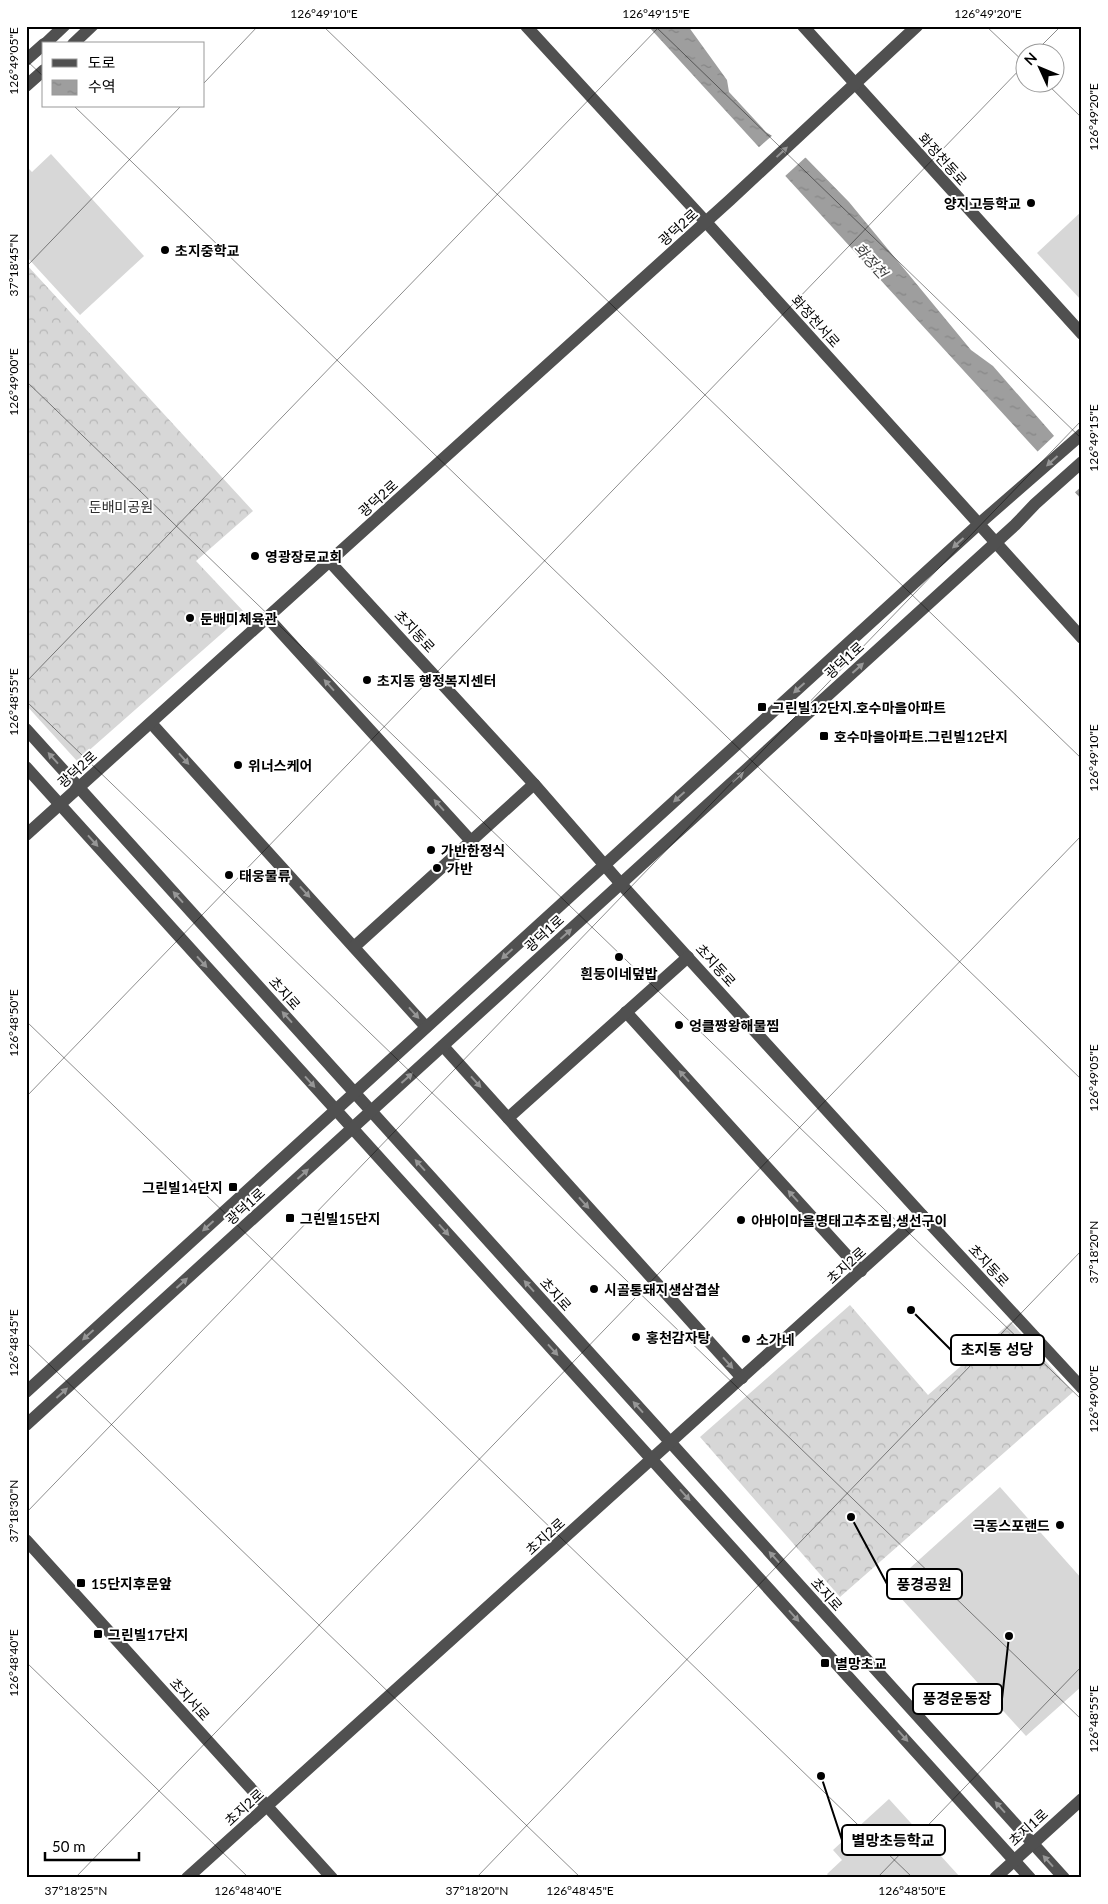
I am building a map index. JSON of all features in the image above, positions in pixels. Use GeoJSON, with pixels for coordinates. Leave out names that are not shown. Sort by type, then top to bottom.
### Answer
{"type":"FeatureCollection","features":[{"type":"Feature","properties":{"kind":"street"},"geometry":{"type":"LineString","coordinates":[[46,42],[64,26]]}},
{"type":"Feature","properties":{"kind":"street"},"geometry":{"type":"LineString","coordinates":[[74,42],[92,26]]}},
{"type":"Feature","properties":{"kind":"street","name":"화정천서로"},"geometry":{"type":"LineString","coordinates":[[526,26],[980,523],[1082,638]]}},
{"type":"Feature","properties":{"kind":"street","name":"화정천동로"},"geometry":{"type":"LineString","coordinates":[[803,26],[1082,334]]}},
{"type":"Feature","properties":{"kind":"street"},"geometry":{"type":"LineString","coordinates":[[854,83],[917,26]]}},
{"type":"Feature","properties":{"kind":"street"},"geometry":{"type":"LineString","coordinates":[[26,60],[42,46]]}},
{"type":"Feature","properties":{"kind":"street"},"geometry":{"type":"LineString","coordinates":[[26,86],[42,72]]}},
{"type":"Feature","properties":{"kind":"street","name":"광덕2로"},"geometry":{"type":"LineString","coordinates":[[26,835],[749,183],[854,83]]}},
{"type":"Feature","properties":{"kind":"street","name":"광덕1로"},"geometry":{"type":"LineString","coordinates":[[26,1392],[980,523],[1082,434]]}},
{"type":"Feature","properties":{"kind":"street","name":"광덕1로"},"geometry":{"type":"LineString","coordinates":[[26,1425],[1082,462]]}},
{"type":"Feature","properties":{"kind":"street","name":"초지동로"},"geometry":{"type":"LineString","coordinates":[[330,562],[534,784],[621,884],[922,1215],[1082,1388]]}},
{"type":"Feature","properties":{"kind":"street"},"geometry":{"type":"LineString","coordinates":[[268,618],[472,841]]}},
{"type":"Feature","properties":{"kind":"street"},"geometry":{"type":"LineString","coordinates":[[151,722],[426,1027]]}},
{"type":"Feature","properties":{"kind":"street","name":"초지로"},"geometry":{"type":"LineString","coordinates":[[26,729],[1064,1878]]}},
{"type":"Feature","properties":{"kind":"street"},"geometry":{"type":"LineString","coordinates":[[26,767],[1030,1878]]}},
{"type":"Feature","properties":{"kind":"street"},"geometry":{"type":"LineString","coordinates":[[354,947],[534,784]]}},
{"type":"Feature","properties":{"kind":"street"},"geometry":{"type":"LineString","coordinates":[[508,1118],[688,957]]}},
{"type":"Feature","properties":{"kind":"street"},"geometry":{"type":"LineString","coordinates":[[626,1012],[861,1271]]}},
{"type":"Feature","properties":{"kind":"street"},"geometry":{"type":"LineString","coordinates":[[443,1046],[742,1378]]}},
{"type":"Feature","properties":{"kind":"street","name":"초지2로"},"geometry":{"type":"LineString","coordinates":[[187,1878],[922,1215]]}},
{"type":"Feature","properties":{"kind":"street","name":"초지서로"},"geometry":{"type":"LineString","coordinates":[[26,1540],[332,1878]]}},
{"type":"Feature","properties":{"kind":"street","name":"초지1로"},"geometry":{"type":"LineString","coordinates":[[995,1878],[1082,1799]]}},
{"type":"Feature","properties":{"kind":"green space"},"geometry":{"type":"Polygon","coordinates":[[[51,154],[144,256],[80,315],[26,256],[26,166],[32,172],[51,154]]]}},
{"type":"Feature","properties":{"kind":"green space"},"geometry":{"type":"Polygon","coordinates":[[[1082,211],[1082,301],[1037,253],[1082,211]]]}},
{"type":"Feature","properties":{"kind":"green space","name":"둔배미공원"},"geometry":{"type":"Polygon","coordinates":[[[26,264],[253,511],[196,561],[245,613],[77,761],[26,705],[26,264]]]}},
{"type":"Feature","properties":{"kind":"green space"},"geometry":{"type":"Polygon","coordinates":[[[850,1305],[928,1395],[1011,1322],[1073,1392],[840,1597],[700,1437],[850,1305]]]}},
{"type":"Feature","properties":{"kind":"green space"},"geometry":{"type":"Polygon","coordinates":[[[1000,1487],[1082,1579],[1082,1686],[1026,1736],[890,1586],[1000,1487]]]}},
{"type":"Feature","properties":{"kind":"green space"},"geometry":{"type":"Polygon","coordinates":[[[889,1799],[959,1878],[830,1878],[827,1874],[842,1860],[833,1850],[889,1799]]]}},
{"type":"Feature","properties":{"kind":"water","name":"화정천"},"geometry":{"type":"Polygon","coordinates":[[[648,26],[688,26],[727,80],[729,92],[766,132],[806,158],[849,202],[971,350],[993,366],[1082,468],[1082,500],[648,26]]]}},
{"type":"Feature","properties":{"kind":"pier"},"geometry":{"type":"Polygon","coordinates":[[[774,134],[807,156],[783,178],[757,149],[774,134]]]}},
{"type":"Feature","properties":{"kind":"pier"},"geometry":{"type":"Polygon","coordinates":[[[1056,434],[1082,464],[1082,486],[1073,494],[1036,453],[1056,434]]]}},
{"type":"Feature","properties":{"kind":"place","name":"양지고등학교"},"geometry":{"type":"Point","coordinates":[1031,203]}},
{"type":"Feature","properties":{"kind":"place","name":"초지중학교"},"geometry":{"type":"Point","coordinates":[165,250]}},
{"type":"Feature","properties":{"kind":"place","name":"영광장로교회"},"geometry":{"type":"Point","coordinates":[255,556]}},
{"type":"Feature","properties":{"kind":"place","name":"둔배미체육관"},"geometry":{"type":"Point","coordinates":[190,618]}},
{"type":"Feature","properties":{"kind":"place","name":"초지동 행정복지센터"},"geometry":{"type":"Point","coordinates":[367,680]}},
{"type":"Feature","properties":{"kind":"place","name":"그린빌12단지.호수마을아파트"},"geometry":{"type":"Point","coordinates":[762,707]}},
{"type":"Feature","properties":{"kind":"place","name":"호수마을아파트.그린빌12단지"},"geometry":{"type":"Point","coordinates":[824,736]}},
{"type":"Feature","properties":{"kind":"place","name":"위너스케어"},"geometry":{"type":"Point","coordinates":[238,765]}},
{"type":"Feature","properties":{"kind":"place","name":"가반한정식"},"geometry":{"type":"Point","coordinates":[431,850]}},
{"type":"Feature","properties":{"kind":"place","name":"가반"},"geometry":{"type":"Point","coordinates":[437,868]}},
{"type":"Feature","properties":{"kind":"place","name":"태웅물류"},"geometry":{"type":"Point","coordinates":[229,875]}},
{"type":"Feature","properties":{"kind":"place","name":"흰둥이네덮밥"},"geometry":{"type":"Point","coordinates":[619,957]}},
{"type":"Feature","properties":{"kind":"place","name":"엉클짱왕해물찜"},"geometry":{"type":"Point","coordinates":[679,1025]}},
{"type":"Feature","properties":{"kind":"place","name":"그린빌14단지"},"geometry":{"type":"Point","coordinates":[233,1187]}},
{"type":"Feature","properties":{"kind":"place","name":"그린빌15단지"},"geometry":{"type":"Point","coordinates":[290,1218]}},
{"type":"Feature","properties":{"kind":"place","name":"아바이마을명태고추조림,생선구이"},"geometry":{"type":"Point","coordinates":[741,1220]}},
{"type":"Feature","properties":{"kind":"place","name":"시골통돼지생삼겹살"},"geometry":{"type":"Point","coordinates":[594,1289]}},
{"type":"Feature","properties":{"kind":"place","name":"초지동 성당"},"geometry":{"type":"Point","coordinates":[911,1310]}},
{"type":"Feature","properties":{"kind":"place","name":"홍천감자탕"},"geometry":{"type":"Point","coordinates":[636,1337]}},
{"type":"Feature","properties":{"kind":"place","name":"소가네"},"geometry":{"type":"Point","coordinates":[746,1339]}},
{"type":"Feature","properties":{"kind":"place","name":"풍경공원"},"geometry":{"type":"Point","coordinates":[851,1517]}},
{"type":"Feature","properties":{"kind":"place","name":"극동스포랜드"},"geometry":{"type":"Point","coordinates":[1060,1525]}},
{"type":"Feature","properties":{"kind":"place","name":"15단지후문앞"},"geometry":{"type":"Point","coordinates":[81,1583]}},
{"type":"Feature","properties":{"kind":"place","name":"그린빌17단지"},"geometry":{"type":"Point","coordinates":[98,1634]}},
{"type":"Feature","properties":{"kind":"place","name":"풍경운동장"},"geometry":{"type":"Point","coordinates":[1009,1636]}},
{"type":"Feature","properties":{"kind":"place","name":"별망초교"},"geometry":{"type":"Point","coordinates":[825,1663]}},
{"type":"Feature","properties":{"kind":"place","name":"별망초등학교"},"geometry":{"type":"Point","coordinates":[821,1776]}}]}
